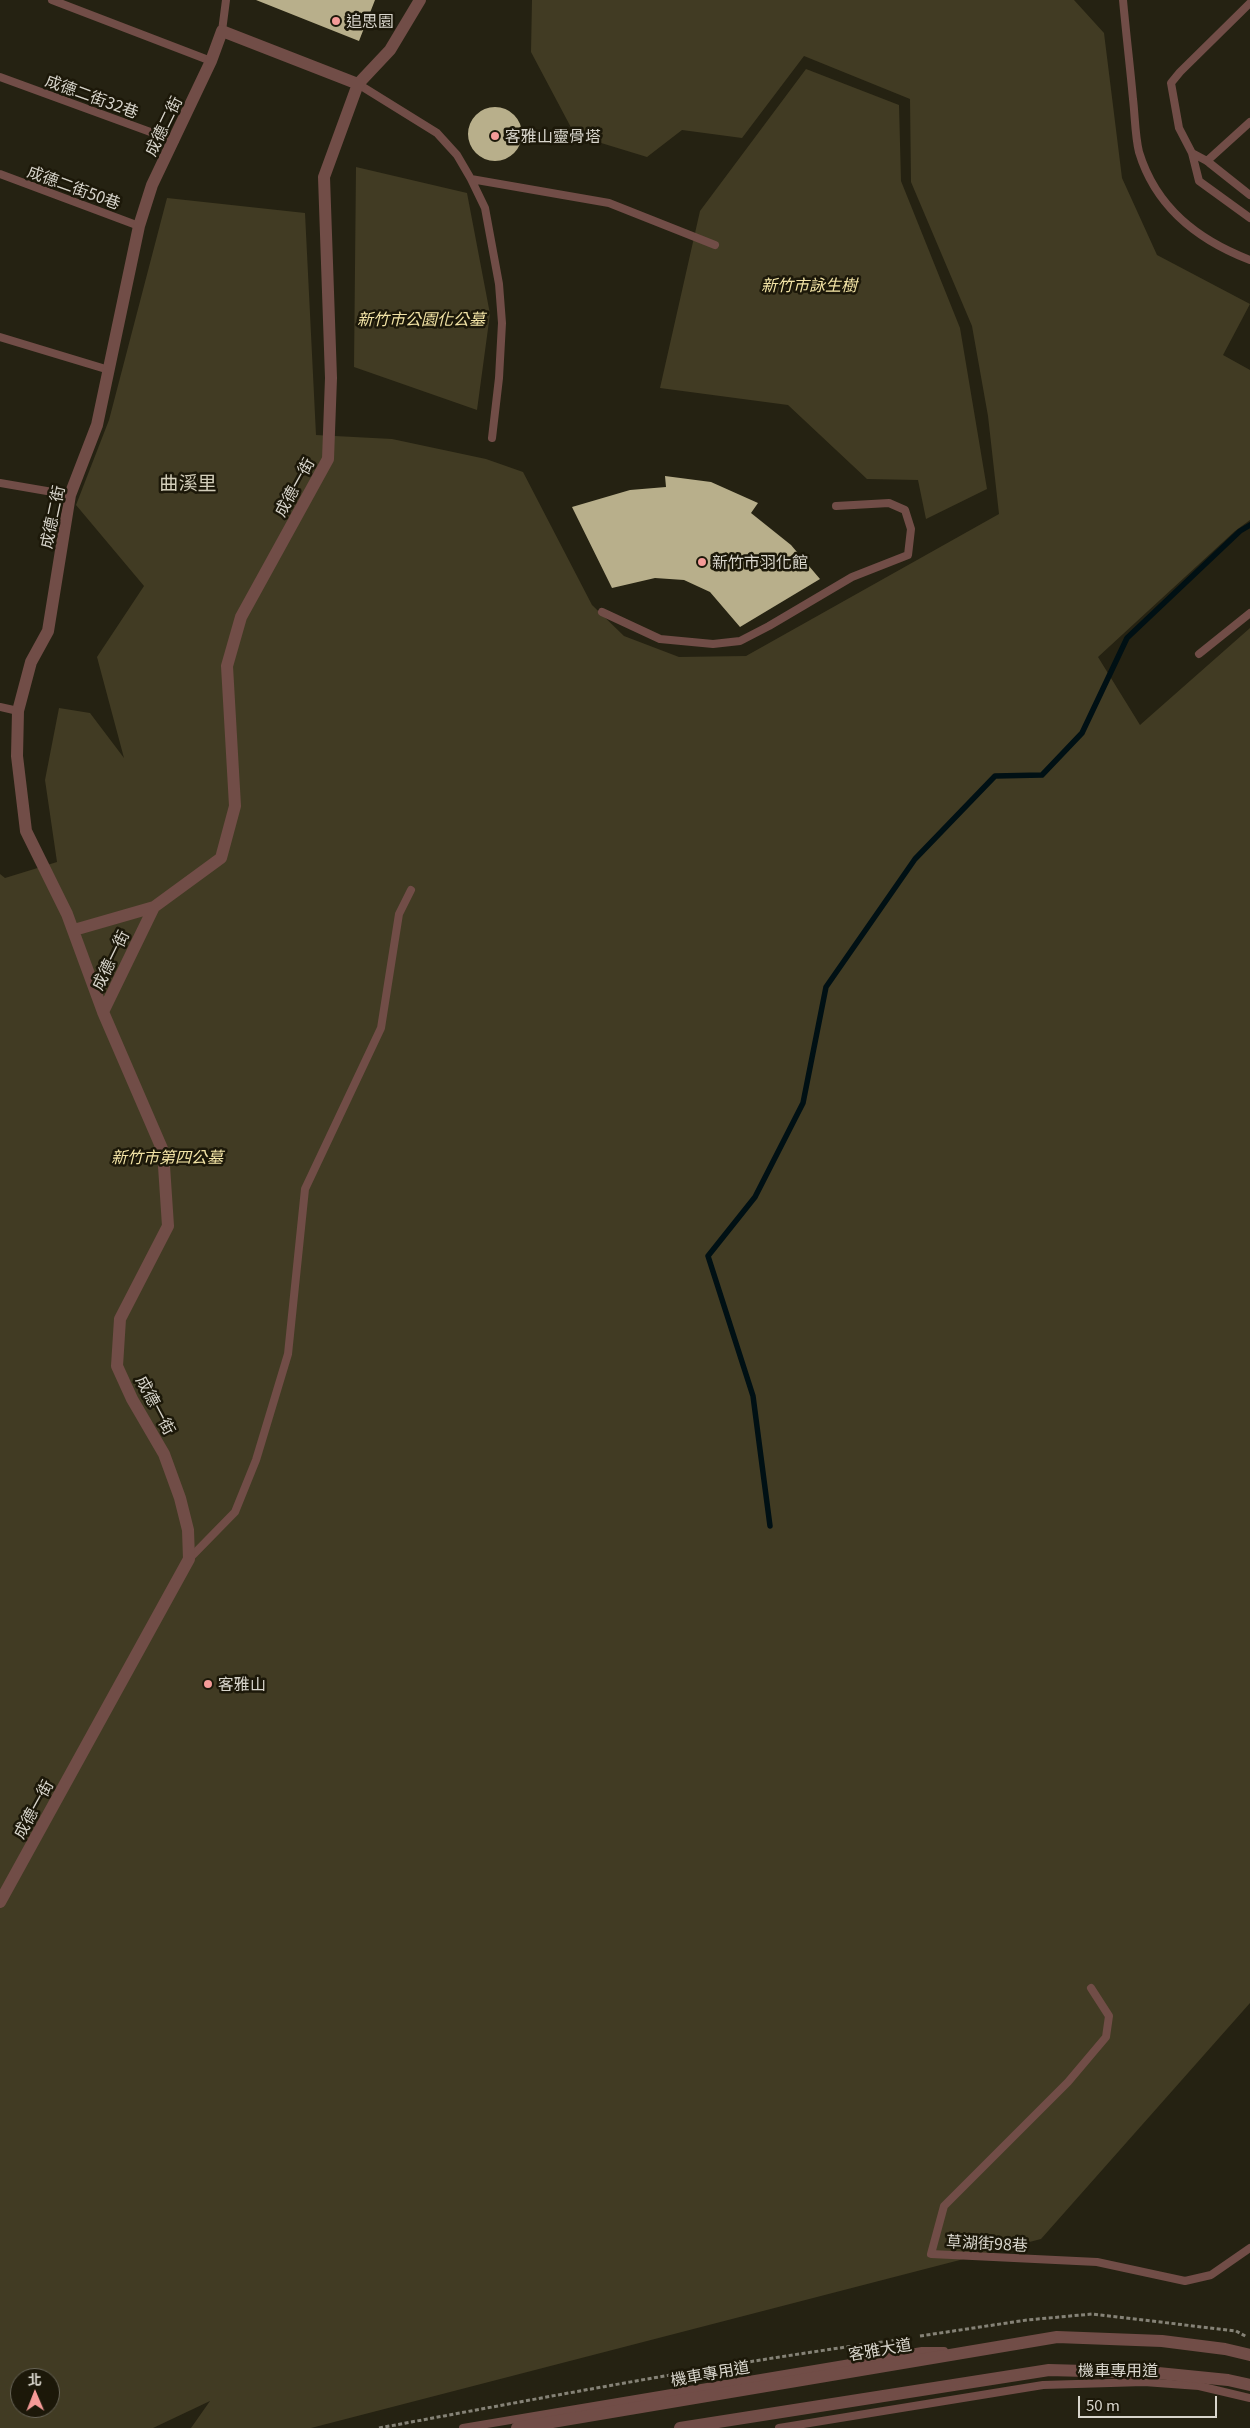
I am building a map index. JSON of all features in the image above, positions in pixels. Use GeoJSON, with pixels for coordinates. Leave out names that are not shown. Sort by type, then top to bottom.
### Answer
{"type":"FeatureCollection","features":[{"type":"Feature","properties":{"kind":"street","name":"成德一街"},"geometry":{"type":"LineString","coordinates":[[74,930],[154,907],[221,858],[235,806],[227,666],[241,616],[328,459],[330,378],[324,177],[358,84],[390,50],[420,0]]}},
{"type":"Feature","properties":{"kind":"street","name":"成德二街"},"geometry":{"type":"LineString","coordinates":[[103,1012],[74,930],[26,831],[17,756],[18,711],[31,662],[48,631],[70,495],[97,425],[139,226],[152,185],[175,141],[212,61],[222,32]]}},
{"type":"Feature","properties":{"kind":"street"},"geometry":{"type":"LineString","coordinates":[[222,32],[358,84]]}},
{"type":"Feature","properties":{"kind":"street","name":"成德一街"},"geometry":{"type":"LineString","coordinates":[[0,1902],[189,1559],[188,1530],[180,1498],[164,1454],[132,1399],[117,1366],[120,1319],[168,1226],[162,1151],[103,1012],[154,907]]}},
{"type":"Feature","properties":{"kind":"street","name":"客雅大道"},"geometry":{"type":"LineString","coordinates":[[517,2428],[1057,2337],[1162,2341],[1250,2355]]}},
{"type":"Feature","properties":{"kind":"street"},"geometry":{"type":"LineString","coordinates":[[680,2428],[1049,2370],[1158,2372],[1228,2380],[1250,2385]]}},
{"type":"Feature","properties":{"kind":"lane"},"geometry":{"type":"LineString","coordinates":[[52,0],[212,61]]}},
{"type":"Feature","properties":{"kind":"lane","name":"成德二街"},"geometry":{"type":"LineString","coordinates":[[222,32],[226,0]]}},
{"type":"Feature","properties":{"kind":"lane"},"geometry":{"type":"LineString","coordinates":[[1123,0],[1139,151],[1148,178],[1164,204],[1192,230],[1226,251],[1250,260]]}},
{"type":"Feature","properties":{"kind":"lane"},"geometry":{"type":"LineString","coordinates":[[1241,0],[1249,6],[1180,72],[1171,83],[1179,128],[1192,153],[1199,181],[1250,218]]}},
{"type":"Feature","properties":{"kind":"lane","name":"成德二街32巷"},"geometry":{"type":"LineString","coordinates":[[0,76],[175,141]]}},
{"type":"Feature","properties":{"kind":"lane"},"geometry":{"type":"LineString","coordinates":[[358,84],[437,133],[457,155],[485,208],[499,284],[502,323],[492,438]]}},
{"type":"Feature","properties":{"kind":"lane"},"geometry":{"type":"LineString","coordinates":[[1208,161],[1250,122]]}},
{"type":"Feature","properties":{"kind":"lane"},"geometry":{"type":"LineString","coordinates":[[1192,153],[1208,161],[1250,195]]}},
{"type":"Feature","properties":{"kind":"lane","name":"成德二街50巷"},"geometry":{"type":"LineString","coordinates":[[0,174],[139,226]]}},
{"type":"Feature","properties":{"kind":"lane"},"geometry":{"type":"LineString","coordinates":[[471,179],[609,203],[715,245]]}},
{"type":"Feature","properties":{"kind":"lane"},"geometry":{"type":"LineString","coordinates":[[0,336],[109,370]]}},
{"type":"Feature","properties":{"kind":"lane"},"geometry":{"type":"LineString","coordinates":[[0,483],[70,495]]}},
{"type":"Feature","properties":{"kind":"lane"},"geometry":{"type":"LineString","coordinates":[[602,612],[660,638],[713,644],[740,641],[852,577],[908,556],[911,530],[905,510],[889,503],[836,506]]}},
{"type":"Feature","properties":{"kind":"lane"},"geometry":{"type":"LineString","coordinates":[[1200,654],[1250,613]]}},
{"type":"Feature","properties":{"kind":"lane"},"geometry":{"type":"LineString","coordinates":[[0,707],[18,711]]}},
{"type":"Feature","properties":{"kind":"lane"},"geometry":{"type":"LineString","coordinates":[[189,1559],[235,1512],[256,1460],[288,1354],[305,1189],[381,1028],[399,914],[411,890]]}},
{"type":"Feature","properties":{"kind":"lane","name":"草湖街98巷"},"geometry":{"type":"LineString","coordinates":[[1091,1988],[1109,2016],[1106,2037],[1068,2082],[944,2206],[931,2254],[1097,2262],[1185,2281],[1211,2275],[1250,2248]]}},
{"type":"Feature","properties":{"kind":"lane","name":"機車專用道"},"geometry":{"type":"LineString","coordinates":[[463,2428],[922,2351],[961,2352]]}},
{"type":"Feature","properties":{"kind":"lane","name":"機車專用道"},"geometry":{"type":"LineString","coordinates":[[779,2428],[1043,2385],[1144,2382],[1199,2386],[1250,2398]]}},
{"type":"Feature","properties":{"kind":"path"},"geometry":{"type":"LineString","coordinates":[[379,2428],[641,2380],[852,2346],[898,2340],[922,2351]]}},
{"type":"Feature","properties":{"kind":"green space","name":"新竹市第四公墓"},"geometry":{"type":"Polygon","coordinates":[[[532,0],[1074,0],[1104,33],[1122,178],[1157,255],[1250,304],[1223,355],[1250,370],[1250,520],[1235,531],[1098,657],[1140,725],[1250,628],[1250,2003],[1041,2239],[311,2428],[191,2428],[210,2401],[153,2428],[0,2428],[0,874],[5,878],[57,862],[45,780],[59,708],[90,713],[124,758],[97,657],[144,586],[76,505],[109,420],[167,198],[305,213],[316,435],[392,439],[486,459],[523,472],[592,605],[624,636],[679,657],[746,656],[999,514],[988,416],[972,326],[911,182],[910,99],[804,56],[742,138],[682,130],[647,157],[575,135],[531,52],[532,0]]]}},
{"type":"Feature","properties":{"kind":"green space","name":"新竹市詠生樹"},"geometry":{"type":"Polygon","coordinates":[[[806,69],[899,105],[901,181],[960,328],[987,489],[926,519],[918,480],[867,479],[788,405],[660,388],[700,211],[806,69]]]}},
{"type":"Feature","properties":{"kind":"green space","name":"新竹市公園化公墓"},"geometry":{"type":"Polygon","coordinates":[[[356,167],[467,193],[490,314],[477,410],[354,367],[356,167]]]}},
{"type":"Feature","properties":{"kind":"building","name":"追思園"},"geometry":{"type":"Polygon","coordinates":[[[256,0],[375,0],[359,41],[256,0]]]}},
{"type":"Feature","properties":{"kind":"building","name":"客雅山靈骨塔"},"geometry":{"type":"Polygon","coordinates":[[[490,107],[500,107],[510,111],[518,119],[522,134],[518,149],[510,157],[500,161],[490,161],[480,157],[472,149],[468,139],[468,129],[472,119],[480,111],[490,107]]]}},
{"type":"Feature","properties":{"kind":"building","name":"新竹市羽化館"},"geometry":{"type":"Polygon","coordinates":[[[665,476],[711,482],[758,503],[751,513],[791,545],[820,579],[740,627],[710,592],[684,580],[655,578],[612,588],[572,507],[630,490],[666,487],[665,476]]]}},
{"type":"Feature","properties":{"kind":"waterway"},"geometry":{"type":"LineString","coordinates":[[770,1526],[753,1396],[708,1256],[755,1197],[803,1103],[826,987],[915,859],[995,776],[1042,775],[1082,733],[1127,638],[1240,531],[1250,525]]}},
{"type":"Feature","properties":{"kind":"place","name":"追思園"},"geometry":{"type":"Point","coordinates":[336,21]}},
{"type":"Feature","properties":{"kind":"place","name":"客雅山靈骨塔"},"geometry":{"type":"Point","coordinates":[495,136]}},
{"type":"Feature","properties":{"kind":"place","name":"新竹市羽化館"},"geometry":{"type":"Point","coordinates":[702,562]}},
{"type":"Feature","properties":{"kind":"place","name":"客雅山"},"geometry":{"type":"Point","coordinates":[208,1684]}},
{"type":"Feature","properties":{"kind":"district","name":"曲溪里"},"geometry":{"type":"Point","coordinates":[188,483]}}]}
